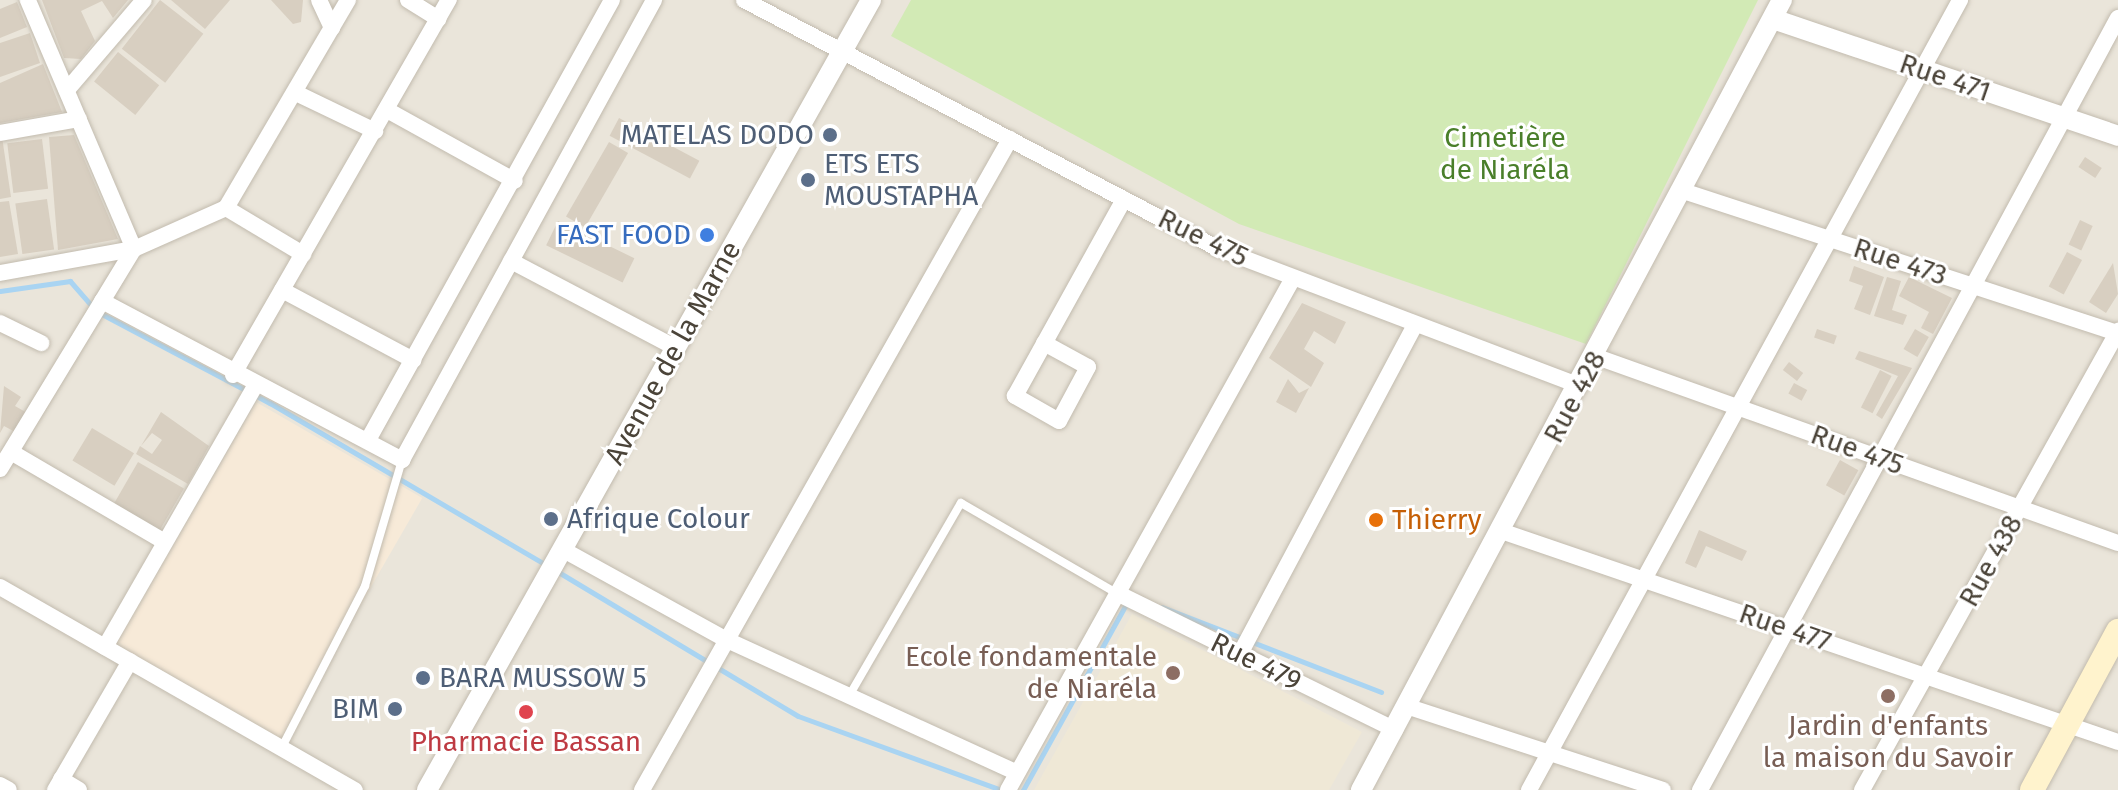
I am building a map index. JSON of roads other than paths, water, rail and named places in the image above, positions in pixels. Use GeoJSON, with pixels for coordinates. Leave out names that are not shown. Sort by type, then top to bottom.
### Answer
{"type":"FeatureCollection","features":[{"type":"Feature","properties":{"kind":"main road"},"geometry":{"type":"LineString","coordinates":[[2032,790],[2118,631]]}},
{"type":"Feature","properties":{"kind":"street"},"geometry":{"type":"LineString","coordinates":[[28,0],[134,249]]}},
{"type":"Feature","properties":{"kind":"street"},"geometry":{"type":"LineString","coordinates":[[67,90],[144,0]]}},
{"type":"Feature","properties":{"kind":"street"},"geometry":{"type":"LineString","coordinates":[[319,0],[332,28]]}},
{"type":"Feature","properties":{"kind":"street"},"geometry":{"type":"LineString","coordinates":[[0,273],[134,249],[226,208],[348,0]]}},
{"type":"Feature","properties":{"kind":"street"},"geometry":{"type":"LineString","coordinates":[[408,0],[438,19]]}},
{"type":"Feature","properties":{"kind":"street"},"geometry":{"type":"LineString","coordinates":[[233,375],[449,0]]}},
{"type":"Feature","properties":{"kind":"street"},"geometry":{"type":"LineString","coordinates":[[368,440],[515,181],[612,0]]}},
{"type":"Feature","properties":{"kind":"street"},"geometry":{"type":"LineString","coordinates":[[102,301],[233,375],[368,440],[402,460],[654,0]]}},
{"type":"Feature","properties":{"kind":"street","name":"Rue 475"},"geometry":{"type":"LineString","coordinates":[[744,0],[1124,199],[1292,280],[1580,386]]}},
{"type":"Feature","properties":{"kind":"street","name":"Rue 428"},"geometry":{"type":"LineString","coordinates":[[1361,790],[1504,532],[1782,0]]}},
{"type":"Feature","properties":{"kind":"street"},"geometry":{"type":"LineString","coordinates":[[1529,790],[1960,0]]}},
{"type":"Feature","properties":{"kind":"street","name":"Avenue de la Marne"},"geometry":{"type":"LineString","coordinates":[[427,790],[843,51],[864,4]]}},
{"type":"Feature","properties":{"kind":"street"},"geometry":{"type":"LineString","coordinates":[[1700,790],[2118,18]]}},
{"type":"Feature","properties":{"kind":"street","name":"Rue 471"},"geometry":{"type":"LineString","coordinates":[[1773,19],[2118,136]]}},
{"type":"Feature","properties":{"kind":"street"},"geometry":{"type":"LineString","coordinates":[[296,93],[375,131]]}},
{"type":"Feature","properties":{"kind":"street"},"geometry":{"type":"LineString","coordinates":[[387,110],[515,181]]}},
{"type":"Feature","properties":{"kind":"street"},"geometry":{"type":"LineString","coordinates":[[0,133],[79,119]]}},
{"type":"Feature","properties":{"kind":"street"},"geometry":{"type":"LineString","coordinates":[[642,790],[1010,139]]}},
{"type":"Feature","properties":{"kind":"street","name":"Rue 473"},"geometry":{"type":"LineString","coordinates":[[1683,191],[2118,332]]}},
{"type":"Feature","properties":{"kind":"street"},"geometry":{"type":"LineString","coordinates":[[1044,343],[1088,367],[1059,421],[1015,396],[1044,343],[1124,199]]}},
{"type":"Feature","properties":{"kind":"street"},"geometry":{"type":"LineString","coordinates":[[226,208],[303,254]]}},
{"type":"Feature","properties":{"kind":"street"},"geometry":{"type":"LineString","coordinates":[[0,469],[134,249]]}},
{"type":"Feature","properties":{"kind":"street"},"geometry":{"type":"LineString","coordinates":[[511,261],[676,348]]}},
{"type":"Feature","properties":{"kind":"street"},"geometry":{"type":"LineString","coordinates":[[1008,790],[1292,280]]}},
{"type":"Feature","properties":{"kind":"street"},"geometry":{"type":"LineString","coordinates":[[282,290],[413,360]]}},
{"type":"Feature","properties":{"kind":"street"},"geometry":{"type":"LineString","coordinates":[[0,323],[41,343]]}},
{"type":"Feature","properties":{"kind":"street"},"geometry":{"type":"LineString","coordinates":[[1240,654],[1415,325]]}},
{"type":"Feature","properties":{"kind":"street","name":"Rue 438"},"geometry":{"type":"LineString","coordinates":[[1862,790],[2118,332]]}},
{"type":"Feature","properties":{"kind":"street","name":"Rue 475"},"geometry":{"type":"LineString","coordinates":[[1597,357],[2118,543]]}},
{"type":"Feature","properties":{"kind":"street"},"geometry":{"type":"LineString","coordinates":[[105,647],[255,386]]}},
{"type":"Feature","properties":{"kind":"street"},"geometry":{"type":"LineString","coordinates":[[11,452],[165,542]]}},
{"type":"Feature","properties":{"kind":"street","name":"Rue 477"},"geometry":{"type":"LineString","coordinates":[[1504,532],[2118,742]]}},
{"type":"Feature","properties":{"kind":"street"},"geometry":{"type":"LineString","coordinates":[[562,549],[727,640],[1017,773]]}},
{"type":"Feature","properties":{"kind":"street"},"geometry":{"type":"LineString","coordinates":[[0,587],[355,790]]}},
{"type":"Feature","properties":{"kind":"street","name":"Rue 479"},"geometry":{"type":"LineString","coordinates":[[1117,593],[1395,730]]}},
{"type":"Feature","properties":{"kind":"street"},"geometry":{"type":"LineString","coordinates":[[79,790],[58,785],[130,661]]}},
{"type":"Feature","properties":{"kind":"street"},"geometry":{"type":"LineString","coordinates":[[1409,707],[1663,790]]}},
{"type":"Feature","properties":{"kind":"street"},"geometry":{"type":"LineString","coordinates":[[0,785],[9,790]]}},
{"type":"Feature","properties":{"kind":"lane"},"geometry":{"type":"LineString","coordinates":[[281,748],[368,578],[402,460]]}},
{"type":"Feature","properties":{"kind":"lane"},"geometry":{"type":"LineString","coordinates":[[849,696],[961,503],[1117,593]]}},
{"type":"Feature","properties":{"kind":"waterway"},"geometry":{"type":"LineString","coordinates":[[0,291],[70,281],[96,311],[270,403],[546,565]]}},
{"type":"Feature","properties":{"kind":"waterway"},"geometry":{"type":"LineString","coordinates":[[555,570],[798,716],[1001,790]]}},
{"type":"Feature","properties":{"kind":"waterway"},"geometry":{"type":"LineString","coordinates":[[1023,790],[1127,602]]}},
{"type":"Feature","properties":{"kind":"waterway"},"geometry":{"type":"LineString","coordinates":[[1162,607],[1381,692]]}},
{"type":"Feature","properties":{"kind":"place","name":"MATELAS DODO"},"geometry":{"type":"Point","coordinates":[830,135]}},
{"type":"Feature","properties":{"kind":"place","name":"ETS ETS MOUSTAPHA"},"geometry":{"type":"Point","coordinates":[808,180]}},
{"type":"Feature","properties":{"kind":"place","name":"FAST FOOD"},"geometry":{"type":"Point","coordinates":[707,235]}},
{"type":"Feature","properties":{"kind":"place","name":"Afrique Colour"},"geometry":{"type":"Point","coordinates":[551,519]}},
{"type":"Feature","properties":{"kind":"place","name":"Thierry"},"geometry":{"type":"Point","coordinates":[1376,520]}},
{"type":"Feature","properties":{"kind":"place","name":"Ecole fondamentale de Niaréla"},"geometry":{"type":"Point","coordinates":[1173,673]}},
{"type":"Feature","properties":{"kind":"place","name":"BARA MUSSOW 5"},"geometry":{"type":"Point","coordinates":[423,678]}},
{"type":"Feature","properties":{"kind":"place","name":"Jardin d'enfants la maison du Savoir"},"geometry":{"type":"Point","coordinates":[1888,696]}},
{"type":"Feature","properties":{"kind":"place","name":"BIM"},"geometry":{"type":"Point","coordinates":[395,709]}},
{"type":"Feature","properties":{"kind":"place","name":"Pharmacie Bassan"},"geometry":{"type":"Point","coordinates":[526,712]}},
{"type":"Feature","properties":{"kind":"park label","name":"Cimetière de Niaréla"},"geometry":{"type":"Point","coordinates":[1505,154]}}]}
